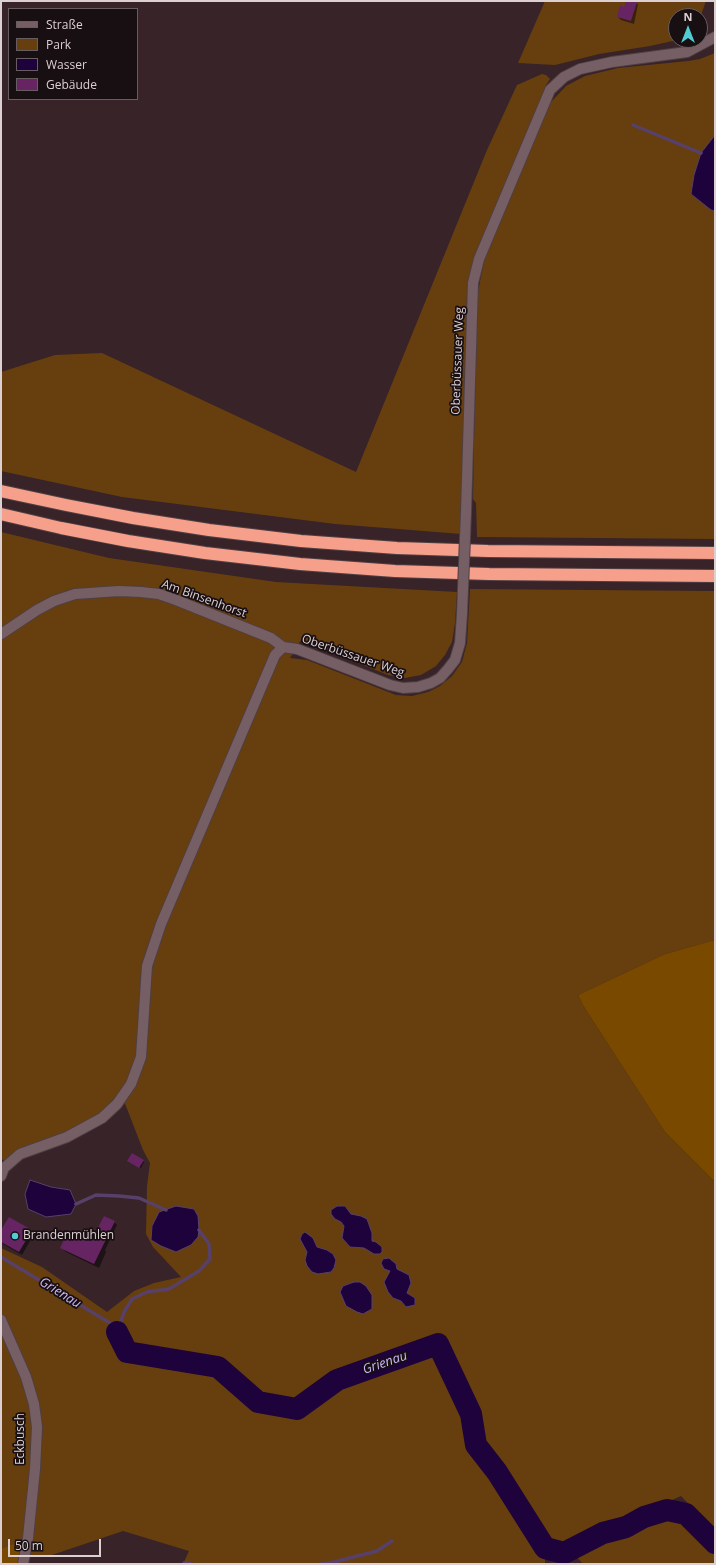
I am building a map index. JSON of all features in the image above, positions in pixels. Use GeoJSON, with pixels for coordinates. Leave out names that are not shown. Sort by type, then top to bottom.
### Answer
{"type":"FeatureCollection","features":[{"type":"Feature","properties":{"kind":"highway"},"geometry":{"type":"LineString","coordinates":[[1,490],[133,518],[209,530],[301,541],[397,548],[480,551],[715,553]]}},
{"type":"Feature","properties":{"kind":"highway"},"geometry":{"type":"LineString","coordinates":[[1,514],[61,528],[128,541],[205,553],[300,564],[396,571],[482,574],[715,576]]}},
{"type":"Feature","properties":{"kind":"street","name":"Oberbüssauer Weg"},"geometry":{"type":"LineString","coordinates":[[3,1172],[20,1154],[67,1137],[102,1118],[117,1104],[131,1084],[141,1057],[147,966],[161,924],[275,656],[283,647],[296,649],[390,685],[403,688],[418,687],[431,683],[440,678],[455,660],[460,643],[462,614],[473,283],[479,259],[550,90],[564,77],[580,69],[612,62],[687,52],[715,37]]}},
{"type":"Feature","properties":{"kind":"street","name":"Am Binsenhorst"},"geometry":{"type":"LineString","coordinates":[[1,634],[37,610],[54,601],[75,594],[119,591],[141,592],[159,594],[176,600],[271,638],[283,647]]}},
{"type":"Feature","properties":{"kind":"street","name":"Eckbusch"},"geometry":{"type":"LineString","coordinates":[[1,1320],[26,1377],[34,1404],[36,1427],[33,1484],[28,1538],[23,1564]]}},
{"type":"Feature","properties":{"kind":"green space"},"geometry":{"type":"Polygon","coordinates":[[[545,1],[706,1],[704,8],[668,8],[668,42],[599,54],[555,65],[518,63],[545,1]]]}},
{"type":"Feature","properties":{"kind":"green space"},"geometry":{"type":"Polygon","coordinates":[[[715,53],[715,135],[701,153],[694,175],[691,194],[711,210],[715,211],[715,539],[477,537],[476,503],[473,499],[478,292],[485,258],[521,169],[550,103],[566,86],[585,76],[618,68],[700,59],[715,53]]]}},
{"type":"Feature","properties":{"kind":"green space"},"geometry":{"type":"Polygon","coordinates":[[[542,74],[546,75],[550,79],[546,85],[469,282],[467,295],[461,534],[335,524],[122,497],[1,471],[1,372],[55,355],[102,353],[356,472],[487,150],[517,85],[542,74]]]}},
{"type":"Feature","properties":{"kind":"green space"},"geometry":{"type":"Polygon","coordinates":[[[1,532],[109,558],[276,582],[457,592],[452,642],[445,655],[436,666],[421,675],[405,678],[388,675],[301,640],[290,658],[307,660],[396,695],[412,696],[428,692],[440,686],[452,676],[462,662],[467,643],[470,589],[715,591],[715,940],[665,954],[578,995],[584,1007],[665,1132],[715,1182],[715,1531],[681,1496],[567,1546],[545,1535],[545,1564],[183,1564],[189,1551],[123,1531],[46,1557],[24,1557],[10,1545],[1,1549],[1,1248],[42,1267],[107,1312],[134,1291],[154,1283],[181,1277],[153,1247],[146,1234],[147,1186],[150,1163],[143,1150],[124,1101],[102,1118],[9,1163],[1,1159],[1,532]]]}},
{"type":"Feature","properties":{"kind":"green space"},"geometry":{"type":"Polygon","coordinates":[[[667,1516],[683,1516],[700,1537],[715,1551],[715,1564],[583,1564],[574,1554],[616,1534],[667,1516]]]}},
{"type":"Feature","properties":{"kind":"shaded area"},"geometry":{"type":"Polygon","coordinates":[[[715,940],[715,1182],[665,1132],[584,1007],[578,995],[665,954],[715,940]]]}},
{"type":"Feature","properties":{"kind":"shaded area"},"geometry":{"type":"Polygon","coordinates":[[[27,1544],[23,1564],[1,1564],[1,1549],[10,1545],[27,1544]]]}},
{"type":"Feature","properties":{"kind":"water"},"geometry":{"type":"Polygon","coordinates":[[[715,135],[715,211],[711,210],[691,194],[694,175],[701,153],[715,135]]]}},
{"type":"Feature","properties":{"kind":"water"},"geometry":{"type":"Polygon","coordinates":[[[30,1180],[51,1187],[70,1190],[76,1204],[71,1214],[46,1217],[28,1209],[25,1194],[30,1180]]]}},
{"type":"Feature","properties":{"kind":"water"},"geometry":{"type":"Polygon","coordinates":[[[176,1206],[194,1209],[198,1216],[199,1230],[198,1237],[191,1245],[176,1252],[151,1240],[152,1226],[159,1212],[176,1206]]]}},
{"type":"Feature","properties":{"kind":"water"},"geometry":{"type":"Polygon","coordinates":[[[337,1206],[345,1206],[351,1214],[367,1219],[372,1233],[372,1241],[376,1242],[382,1247],[382,1252],[380,1254],[374,1254],[364,1248],[350,1247],[342,1238],[344,1226],[331,1214],[331,1210],[337,1206]]]}},
{"type":"Feature","properties":{"kind":"water"},"geometry":{"type":"Polygon","coordinates":[[[305,1232],[313,1238],[317,1247],[327,1250],[333,1254],[336,1260],[334,1268],[331,1272],[318,1274],[312,1272],[307,1266],[305,1260],[307,1252],[300,1239],[302,1234],[305,1232]]]}},
{"type":"Feature","properties":{"kind":"water"},"geometry":{"type":"Polygon","coordinates":[[[389,1258],[396,1264],[397,1269],[409,1275],[411,1283],[407,1293],[415,1298],[415,1305],[406,1307],[401,1301],[393,1298],[388,1292],[384,1282],[390,1271],[384,1269],[381,1263],[383,1259],[389,1258]]]}},
{"type":"Feature","properties":{"kind":"water"},"geometry":{"type":"Polygon","coordinates":[[[354,1282],[360,1282],[366,1286],[372,1295],[372,1309],[363,1314],[346,1306],[340,1292],[343,1286],[354,1282]]]}},
{"type":"Feature","properties":{"kind":"building"},"geometry":{"type":"Polygon","coordinates":[[[626,1],[637,2],[631,21],[617,17],[620,5],[624,7],[626,1]]]}},
{"type":"Feature","properties":{"kind":"building"},"geometry":{"type":"Polygon","coordinates":[[[132,1153],[144,1160],[139,1168],[127,1161],[132,1153]]]}},
{"type":"Feature","properties":{"kind":"building"},"geometry":{"type":"Polygon","coordinates":[[[104,1216],[115,1221],[94,1264],[60,1248],[69,1230],[91,1241],[104,1216]]]}},
{"type":"Feature","properties":{"kind":"building","name":"Brandenmühlen"},"geometry":{"type":"Polygon","coordinates":[[[9,1217],[32,1230],[19,1252],[1,1242],[1,1230],[9,1217]]]}},
{"type":"Feature","properties":{"kind":"waterway"},"geometry":{"type":"LineString","coordinates":[[633,125],[701,153]]}},
{"type":"Feature","properties":{"kind":"waterway"},"geometry":{"type":"LineString","coordinates":[[76,1204],[96,1195],[119,1196],[139,1198],[166,1210]]}},
{"type":"Feature","properties":{"kind":"waterway","name":"Grienau"},"geometry":{"type":"LineString","coordinates":[[117,1332],[124,1312],[132,1299],[147,1292],[169,1289],[199,1271],[210,1259],[209,1244],[199,1230]]}},
{"type":"Feature","properties":{"kind":"waterway","name":"Grienau"},"geometry":{"type":"LineString","coordinates":[[1,1257],[110,1323],[117,1332]]}},
{"type":"Feature","properties":{"kind":"waterway","name":"Grienau"},"geometry":{"type":"LineString","coordinates":[[117,1332],[127,1352],[218,1367],[258,1402],[297,1409],[337,1380],[438,1344],[471,1414],[476,1445],[497,1472],[545,1548],[564,1553],[603,1533],[626,1527],[644,1517],[667,1510],[686,1514],[715,1543]]}},
{"type":"Feature","properties":{"kind":"waterway"},"geometry":{"type":"LineString","coordinates":[[321,1564],[377,1551],[392,1541]]}},
{"type":"Feature","properties":{"kind":"waterway"},"geometry":{"type":"LineString","coordinates":[[184,1563],[192,1564]]}},
{"type":"Feature","properties":{"kind":"place","name":"Brandenmühlen"},"geometry":{"type":"Point","coordinates":[15,1236]}}]}
